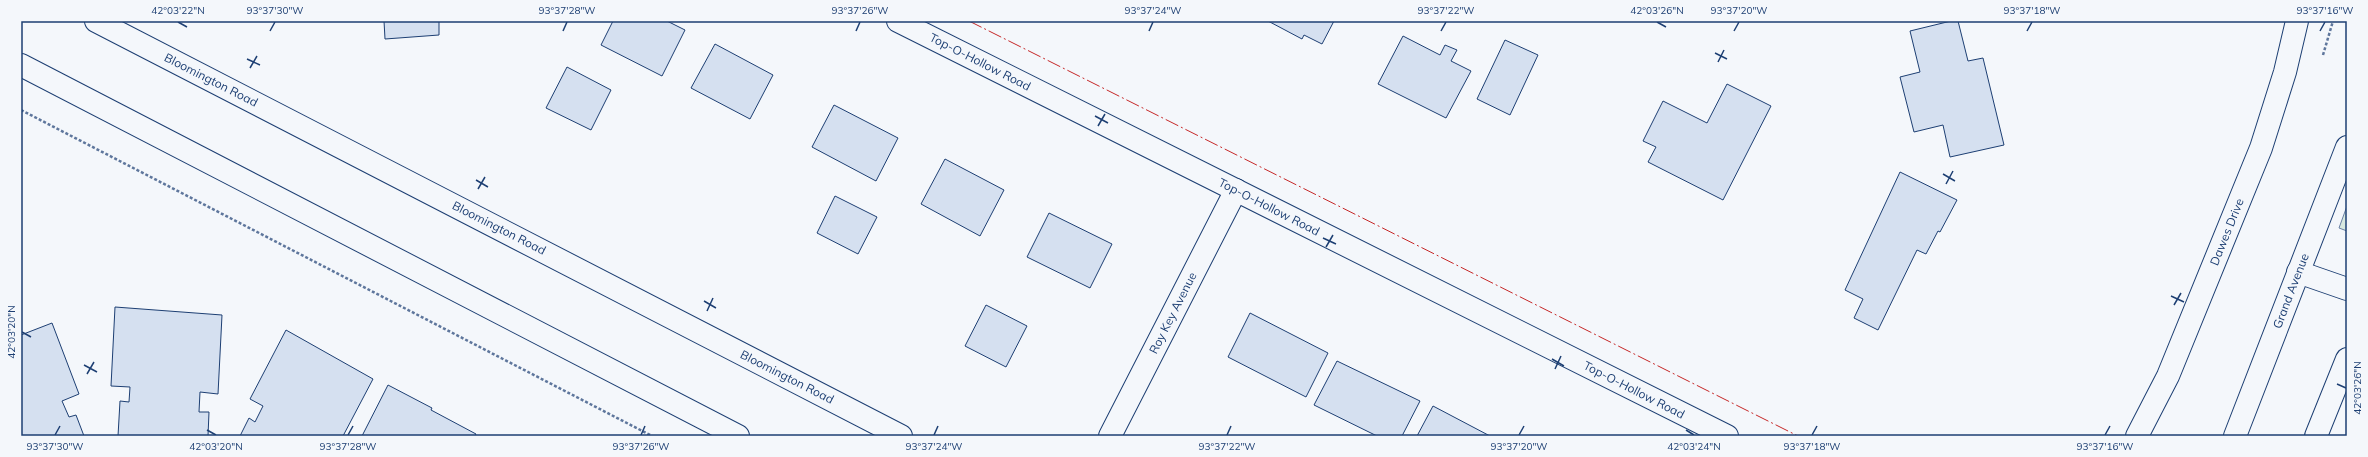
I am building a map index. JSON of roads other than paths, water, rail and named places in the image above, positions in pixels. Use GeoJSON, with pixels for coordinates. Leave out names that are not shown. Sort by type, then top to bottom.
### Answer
{"type":"FeatureCollection","features":[{"type":"Feature","properties":{"kind":"street","name":"Bloomington Road"},"geometry":{"type":"LineString","coordinates":[[96,21],[901,436]]}},
{"type":"Feature","properties":{"kind":"street","name":"Top-O-Hollow Road"},"geometry":{"type":"LineString","coordinates":[[898,21],[1726,436]]}},
{"type":"Feature","properties":{"kind":"street","name":"Dawes Drive"},"geometry":{"type":"LineString","coordinates":[[2137,436],[2168,376],[2261,148],[2285,72],[2297,21]]}},
{"type":"Feature","properties":{"kind":"street"},"geometry":{"type":"LineString","coordinates":[[21,65],[738,436]]}},
{"type":"Feature","properties":{"kind":"street","name":"Grand Avenue"},"geometry":{"type":"LineString","coordinates":[[2235,436],[2347,147]]}},
{"type":"Feature","properties":{"kind":"street","name":"Roy Key Avenue"},"geometry":{"type":"LineString","coordinates":[[1110,436],[1236,190]]}},
{"type":"Feature","properties":{"kind":"street"},"geometry":{"type":"LineString","coordinates":[[2298,272],[2347,289]]}},
{"type":"Feature","properties":{"kind":"street"},"geometry":{"type":"LineString","coordinates":[[2316,436],[2347,359]]}}]}
